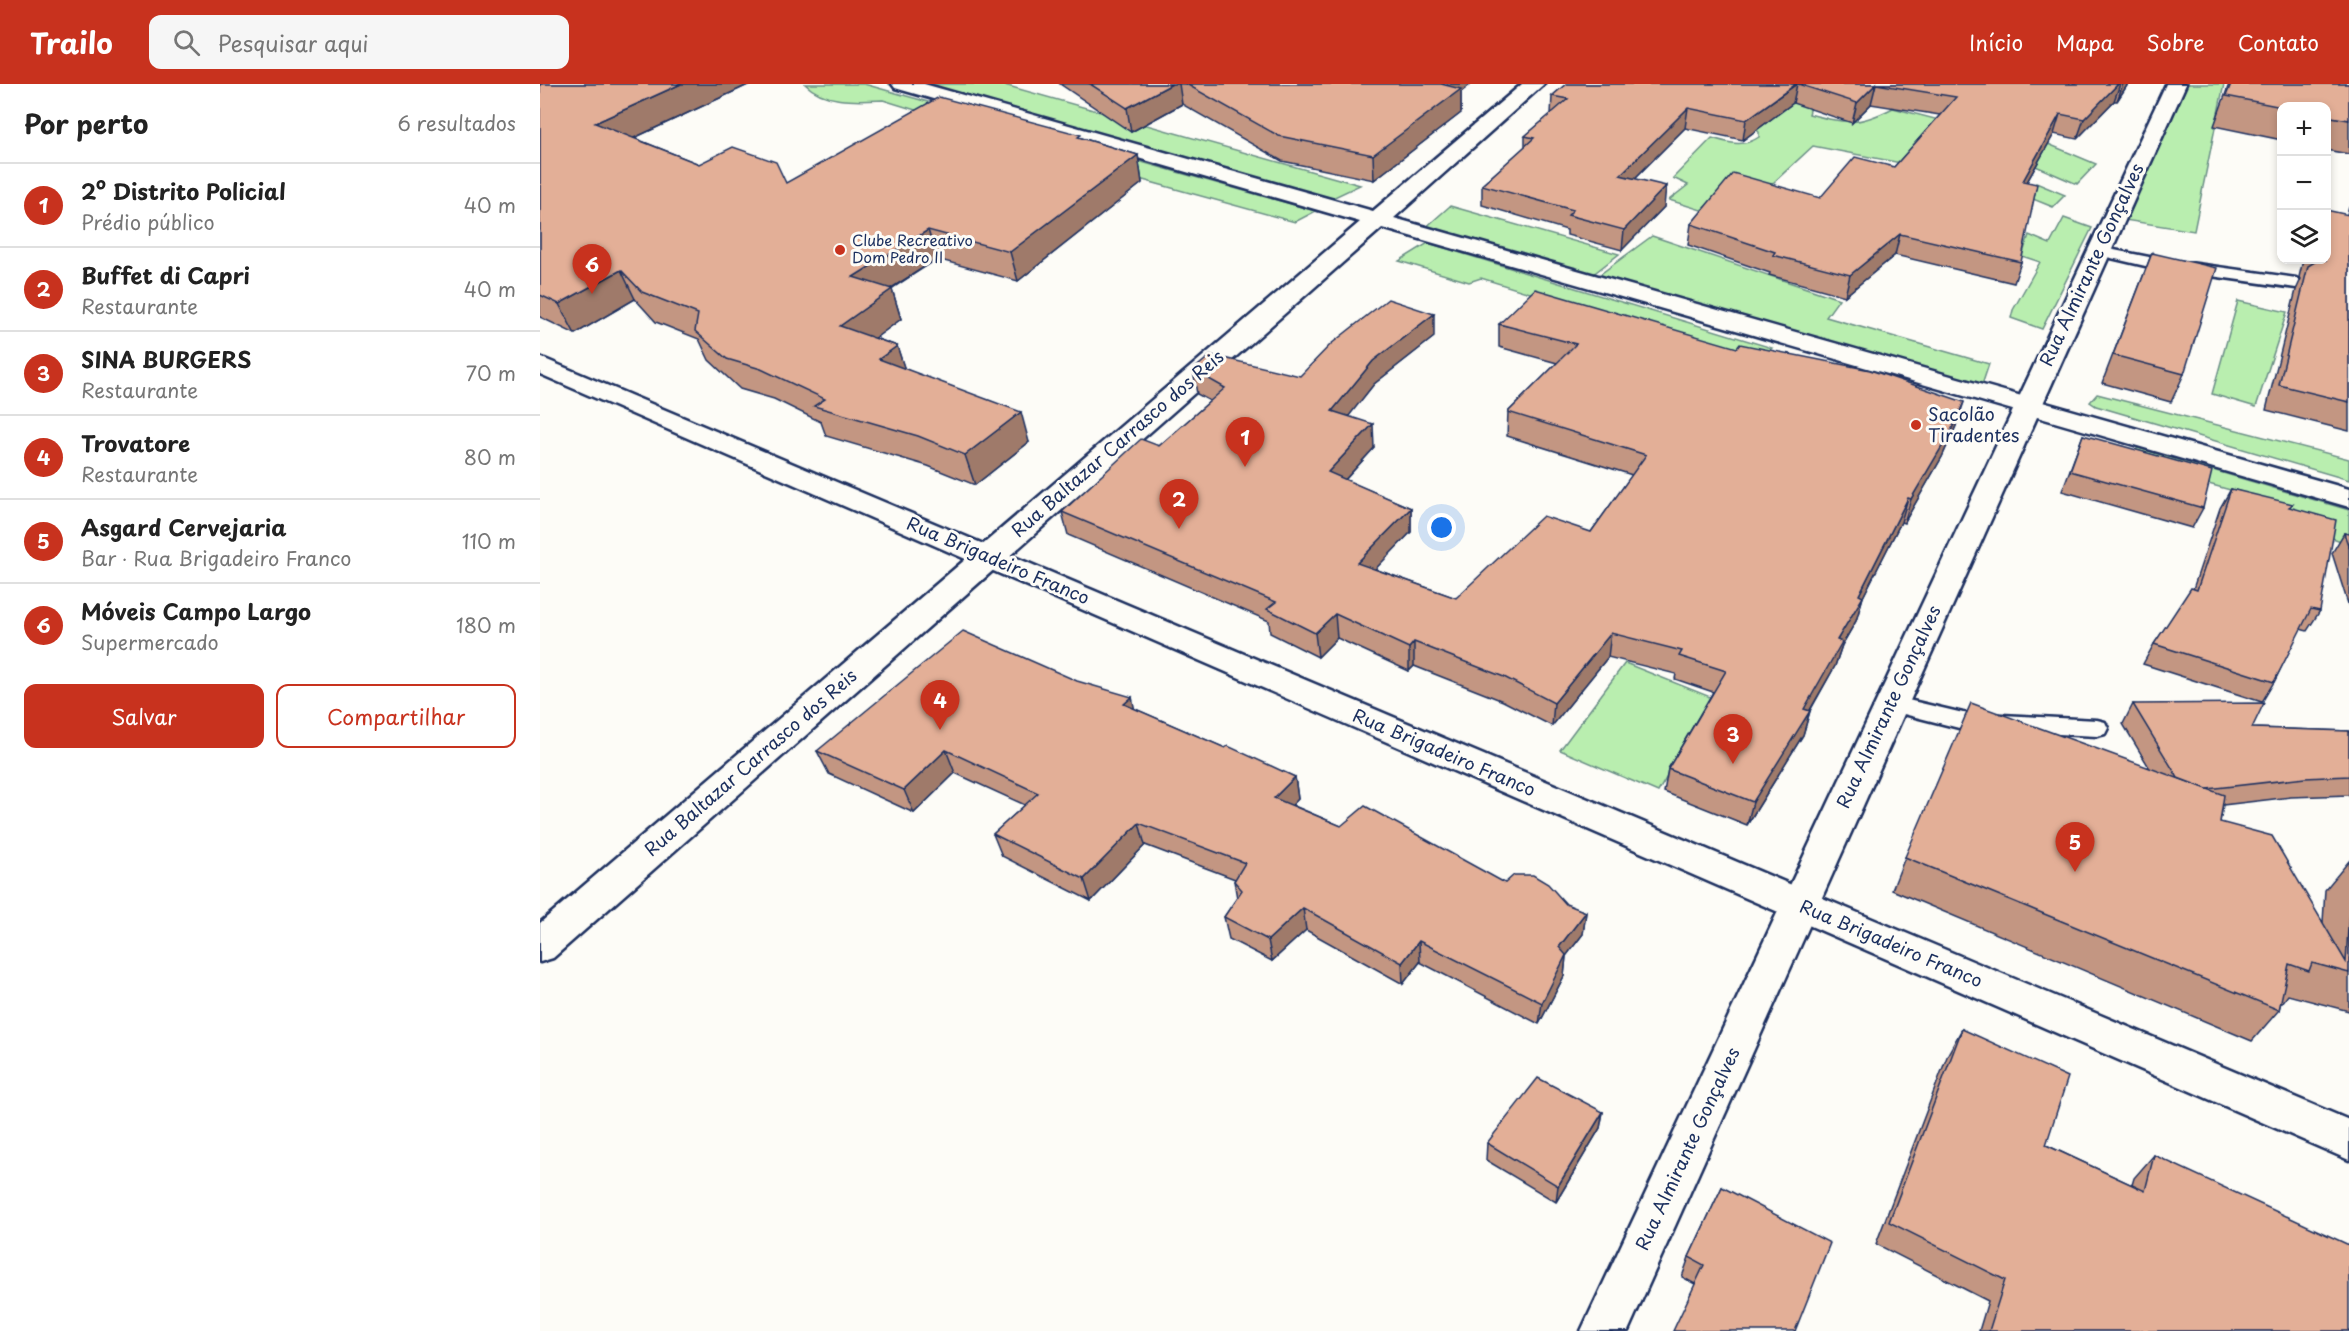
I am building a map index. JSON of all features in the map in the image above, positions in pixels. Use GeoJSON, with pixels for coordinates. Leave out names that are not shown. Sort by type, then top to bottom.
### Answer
{"type":"FeatureCollection","features":[{"type":"Feature","properties":{"kind":"street"},"geometry":{"type":"LineString","coordinates":[[902,84],[2349,498]]}},
{"type":"Feature","properties":{"kind":"street","name":"Rua Baltazar Carrasco dos Reis"},"geometry":{"type":"LineString","coordinates":[[540,946],[1534,84]]}},
{"type":"Feature","properties":{"kind":"street","name":"Rua Almirante Gonçalves"},"geometry":{"type":"LineString","coordinates":[[1604,1331],[2176,84]]}},
{"type":"Feature","properties":{"kind":"street","name":"Rua Brigadeiro Franco"},"geometry":{"type":"LineString","coordinates":[[540,365],[2349,1140]]}},
{"type":"Feature","properties":{"kind":"lane"},"geometry":{"type":"LineString","coordinates":[[2099,251],[2154,263],[2296,283]]}},
{"type":"Feature","properties":{"kind":"lane"},"geometry":{"type":"LineString","coordinates":[[1891,704],[1963,721],[2097,728]]}},
{"type":"Feature","properties":{"kind":"green space"},"geometry":{"type":"Polygon","coordinates":[[[805,84],[864,84],[1316,211],[1295,222],[1143,180],[883,100],[853,101],[832,98],[822,95],[805,84]]]}},
{"type":"Feature","properties":{"kind":"green space"},"geometry":{"type":"Polygon","coordinates":[[[888,84],[1001,84],[1360,185],[1322,203],[888,84]]]}},
{"type":"Feature","properties":{"kind":"green space"},"geometry":{"type":"Polygon","coordinates":[[[2180,84],[2224,84],[2194,231],[2118,219],[2180,84]]]}},
{"type":"Feature","properties":{"kind":"green space"},"geometry":{"type":"Polygon","coordinates":[[[1815,92],[1809,114],[1852,122],[1870,118],[1893,108],[1958,125],[1906,164],[1813,146],[1759,196],[1727,190],[1701,210],[1669,200],[1688,185],[1673,178],[1712,138],[1736,144],[1753,140],[1759,137],[1759,132],[1749,124],[1815,92]]]}},
{"type":"Feature","properties":{"kind":"green space"},"geometry":{"type":"Polygon","coordinates":[[[2041,141],[2096,164],[2077,184],[2024,161],[2041,141]]]}},
{"type":"Feature","properties":{"kind":"green space"},"geometry":{"type":"Polygon","coordinates":[[[2036,183],[2065,195],[2053,207],[2023,195],[2036,183]]]}},
{"type":"Feature","properties":{"kind":"green space"},"geometry":{"type":"Polygon","coordinates":[[[1450,206],[1619,254],[1587,279],[1423,230],[1450,206]]]}},
{"type":"Feature","properties":{"kind":"green space"},"geometry":{"type":"Polygon","coordinates":[[[2064,218],[2092,228],[2042,329],[2011,318],[2013,310],[2040,262],[2022,256],[2029,235],[2050,244],[2064,218]]]}},
{"type":"Feature","properties":{"kind":"green space"},"geometry":{"type":"Polygon","coordinates":[[[1652,236],[1839,299],[1826,317],[1989,364],[1979,394],[1591,281],[1652,236]]]}},
{"type":"Feature","properties":{"kind":"green space"},"geometry":{"type":"Polygon","coordinates":[[[1428,243],[1772,348],[1755,362],[1481,278],[1469,282],[1399,261],[1428,243]]]}},
{"type":"Feature","properties":{"kind":"green space"},"geometry":{"type":"Polygon","coordinates":[[[2238,301],[2287,312],[2256,407],[2212,394],[2238,301]]]}},
{"type":"Feature","properties":{"kind":"green space"},"geometry":{"type":"Polygon","coordinates":[[[2097,394],[2349,459],[2349,480],[2096,406],[2090,402],[2097,394]]]}},
{"type":"Feature","properties":{"kind":"green space"},"geometry":{"type":"Polygon","coordinates":[[[2138,448],[2349,510],[2349,544],[2316,532],[2263,499],[2132,463],[2130,454],[2138,448]]]}},
{"type":"Feature","properties":{"kind":"green space"},"geometry":{"type":"Polygon","coordinates":[[[1625,663],[1713,698],[1658,792],[1560,750],[1625,663]]]}},
{"type":"Feature","properties":{"kind":"building"},"geometry":{"type":"Polygon","coordinates":[[[540,84],[681,84],[595,123],[699,164],[733,147],[776,162],[786,183],[939,97],[1081,135],[1078,137],[1138,155],[1010,252],[928,230],[853,277],[892,289],[840,326],[897,346],[879,359],[1021,412],[965,455],[918,436],[814,406],[825,399],[761,369],[727,359],[695,331],[698,314],[642,292],[621,270],[559,304],[540,295],[540,84]]]}},
{"type":"Feature","properties":{"kind":"building"},"geometry":{"type":"Polygon","coordinates":[[[1090,84],[1172,84],[1127,108],[1090,84]]]}},
{"type":"Feature","properties":{"kind":"building"},"geometry":{"type":"Polygon","coordinates":[[[1186,84],[1441,84],[1461,89],[1373,155],[1279,136],[1186,84]]]}},
{"type":"Feature","properties":{"kind":"building"},"geometry":{"type":"Polygon","coordinates":[[[1566,84],[1796,84],[1746,120],[1688,108],[1620,175],[1666,186],[1624,230],[1568,215],[1573,210],[1482,185],[1534,138],[1525,136],[1568,99],[1552,96],[1566,84]]]}},
{"type":"Feature","properties":{"kind":"building"},"geometry":{"type":"Polygon","coordinates":[[[1798,84],[1876,84],[1857,103],[1798,84]]]}},
{"type":"Feature","properties":{"kind":"building"},"geometry":{"type":"Polygon","coordinates":[[[1876,84],[2118,84],[2084,119],[2060,114],[2023,181],[2037,184],[2021,262],[1900,234],[1850,275],[1773,255],[1775,252],[1691,224],[1733,173],[1820,198],[1855,157],[1894,167],[1956,97],[1876,84]]]}},
{"type":"Feature","properties":{"kind":"building"},"geometry":{"type":"Polygon","coordinates":[[[2231,84],[2349,84],[2349,120],[2331,117],[2331,102],[2277,102],[2277,106],[2226,96],[2231,84]]]}},
{"type":"Feature","properties":{"kind":"building"},"geometry":{"type":"Polygon","coordinates":[[[2331,211],[2349,215],[2349,402],[2279,385],[2308,266],[2331,264],[2331,211]]]}},
{"type":"Feature","properties":{"kind":"building"},"geometry":{"type":"Polygon","coordinates":[[[2152,253],[2217,268],[2184,374],[2113,355],[2152,253]]]}},
{"type":"Feature","properties":{"kind":"building"},"geometry":{"type":"Polygon","coordinates":[[[1535,289],[1737,348],[1740,344],[1870,370],[1964,402],[1950,433],[1911,499],[1908,498],[1859,595],[1863,597],[1837,640],[1842,642],[1804,709],[1810,711],[1753,802],[1668,769],[1726,671],[1679,656],[1682,651],[1611,633],[1554,703],[1504,677],[1414,642],[1409,648],[1335,614],[1315,633],[1267,609],[1276,602],[1062,512],[1141,439],[1159,446],[1225,388],[1193,370],[1211,355],[1300,376],[1331,344],[1388,299],[1434,314],[1373,361],[1332,411],[1373,424],[1328,472],[1411,508],[1357,563],[1456,598],[1543,516],[1591,532],[1646,455],[1508,412],[1576,344],[1499,324],[1535,289]]]}},
{"type":"Feature","properties":{"kind":"building"},"geometry":{"type":"Polygon","coordinates":[[[2083,435],[2212,471],[2203,508],[2070,471],[2083,435]]]}},
{"type":"Feature","properties":{"kind":"building"},"geometry":{"type":"Polygon","coordinates":[[[2231,489],[2293,504],[2289,507],[2336,520],[2320,611],[2311,609],[2274,682],[2154,644],[2191,588],[2197,590],[2231,489]]]}},
{"type":"Feature","properties":{"kind":"building"},"geometry":{"type":"Polygon","coordinates":[[[2344,533],[2349,534],[2349,548],[2344,533]]]}},
{"type":"Feature","properties":{"kind":"building"},"geometry":{"type":"Polygon","coordinates":[[[963,631],[1077,681],[1132,697],[1124,704],[1225,748],[1228,746],[1295,777],[1274,798],[1341,826],[1365,806],[1505,883],[1514,875],[1533,875],[1548,884],[1566,904],[1586,912],[1559,947],[1566,955],[1542,1003],[1419,941],[1402,963],[1303,908],[1268,940],[1224,917],[1242,890],[1234,881],[1245,863],[1139,823],[1084,879],[993,834],[1038,793],[946,750],[904,790],[817,751],[963,631]]]}},
{"type":"Feature","properties":{"kind":"building"},"geometry":{"type":"Polygon","coordinates":[[[1971,703],[2224,795],[2220,822],[2272,836],[2346,962],[2349,910],[2349,973],[2312,963],[2309,971],[2289,964],[2279,1010],[1905,857],[1971,703]]]}},
{"type":"Feature","properties":{"kind":"building"},"geometry":{"type":"Polygon","coordinates":[[[2264,703],[2252,728],[2349,731],[2349,776],[2305,778],[2207,789],[2178,778],[2133,704],[2264,703]]]}},
{"type":"Feature","properties":{"kind":"building"},"geometry":{"type":"Polygon","coordinates":[[[1962,1029],[2068,1077],[2046,1145],[2145,1191],[2154,1155],[2349,1245],[2349,1331],[1989,1331],[2005,1280],[1889,1222],[1962,1029]]]}},
{"type":"Feature","properties":{"kind":"building"},"geometry":{"type":"Polygon","coordinates":[[[1538,1078],[1603,1112],[1558,1186],[1487,1143],[1538,1078]]]}},
{"type":"Feature","properties":{"kind":"building"},"geometry":{"type":"Polygon","coordinates":[[[1722,1187],[1830,1243],[1795,1331],[1673,1331],[1704,1265],[1689,1257],[1722,1187]]]}},
{"type":"Feature","properties":{"kind":"place","name":"Clube Recreativo Dom Pedro II"},"geometry":{"type":"Point","coordinates":[840,250]}},
{"type":"Feature","properties":{"kind":"place","name":"Móveis Campo Largo"},"geometry":{"type":"Point","coordinates":[592,294]}},
{"type":"Feature","properties":{"kind":"place","name":"Sacolão Tiradentes"},"geometry":{"type":"Point","coordinates":[1916,425]}},
{"type":"Feature","properties":{"kind":"place","name":"2º Distrito Policial"},"geometry":{"type":"Point","coordinates":[1245,467]}},
{"type":"Feature","properties":{"kind":"place","name":"Buffet di Capri"},"geometry":{"type":"Point","coordinates":[1179,529]}},
{"type":"Feature","properties":{"kind":"place","name":"Trovatore"},"geometry":{"type":"Point","coordinates":[940,730]}},
{"type":"Feature","properties":{"kind":"place","name":"SINA BURGERS"},"geometry":{"type":"Point","coordinates":[1733,764]}},
{"type":"Feature","properties":{"kind":"place","name":"Asgard Cervejaria"},"geometry":{"type":"Point","coordinates":[2075,872]}}]}
